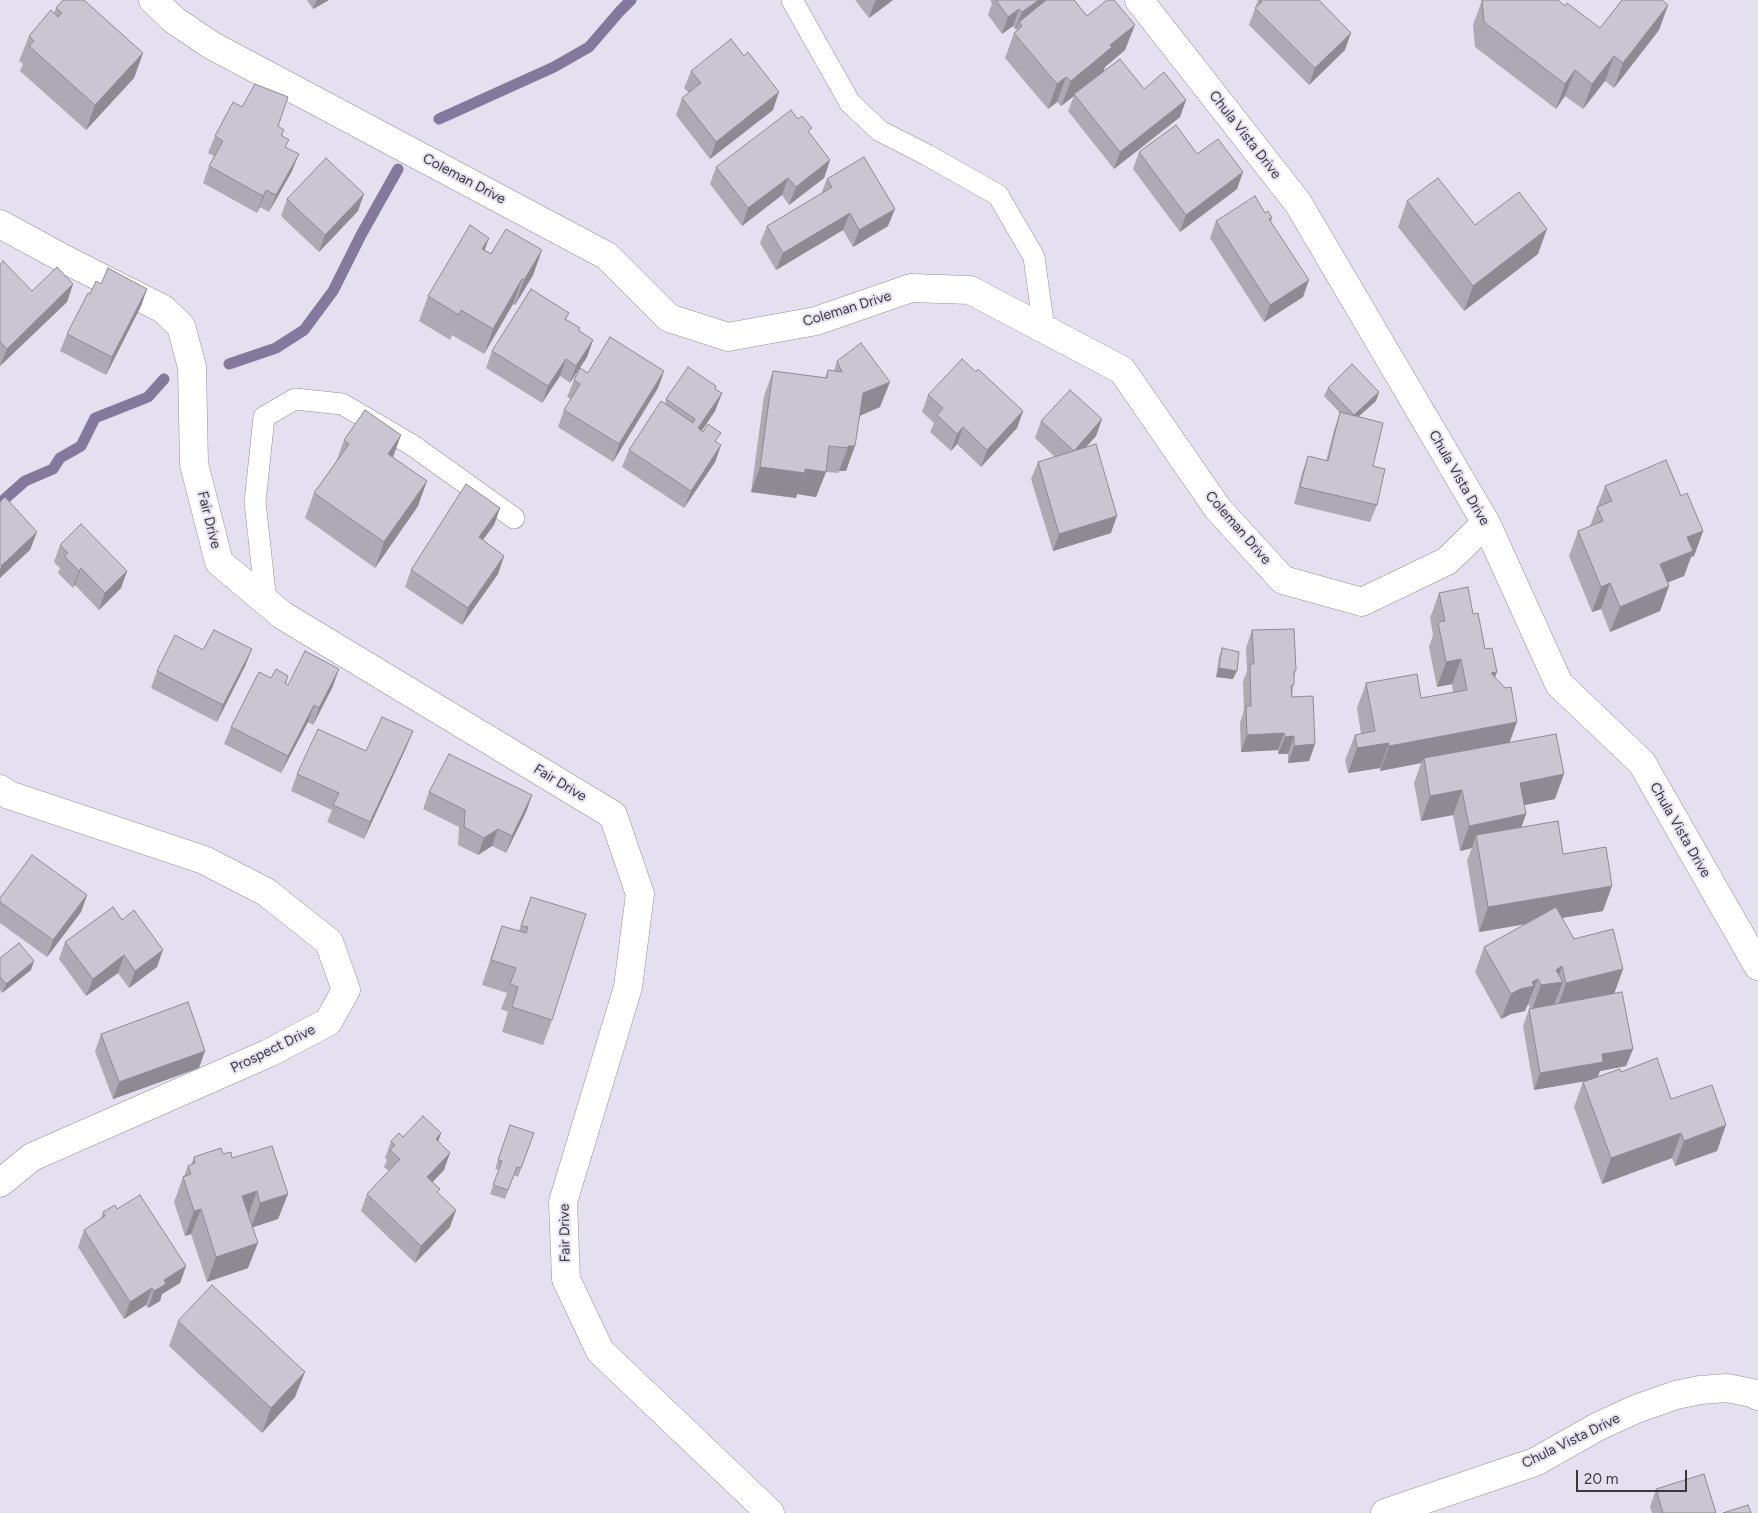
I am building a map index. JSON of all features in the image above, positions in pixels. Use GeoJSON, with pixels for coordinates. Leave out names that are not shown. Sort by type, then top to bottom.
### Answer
{"type":"FeatureCollection","features":[{"type":"Feature","properties":{"kind":"street","name":"Coleman Drive"},"geometry":{"type":"LineString","coordinates":[[153,0],[174,20],[211,45],[607,256],[668,318],[728,337],[816,321],[911,288],[970,290],[1122,370],[1218,509],[1283,580],[1362,602],[1447,561],[1486,523]]}},
{"type":"Feature","properties":{"kind":"street","name":"Chula Vista Drive"},"geometry":{"type":"LineString","coordinates":[[1139,0],[1298,203],[1486,523],[1559,684],[1642,763],[1758,966]]}},
{"type":"Feature","properties":{"kind":"street","name":"Fair Drive"},"geometry":{"type":"LineString","coordinates":[[0,224],[163,309],[181,326],[192,367],[194,464],[219,562],[282,615],[613,815],[640,894],[628,987],[562,1202],[566,1279],[600,1351],[770,1513]]}},
{"type":"Feature","properties":{"kind":"street","name":"Prospect Drive"},"geometry":{"type":"LineString","coordinates":[[0,789],[10,796],[204,860],[266,892],[330,942],[346,990],[328,1022],[269,1053],[32,1157],[0,1184]]}},
{"type":"Feature","properties":{"kind":"street","name":"Chula Vista Drive"},"geometry":{"type":"LineString","coordinates":[[1385,1513],[1535,1462],[1599,1426],[1636,1409],[1676,1395],[1700,1390],[1727,1388],[1758,1396]]}},
{"type":"Feature","properties":{"kind":"lane"},"geometry":{"type":"LineString","coordinates":[[792,0],[850,103],[880,132],[927,155],[998,195],[1034,257],[1044,329]]}},
{"type":"Feature","properties":{"kind":"lane"},"geometry":{"type":"LineString","coordinates":[[266,602],[255,502],[264,417],[295,399],[342,404],[412,445],[514,518]]}},
{"type":"Feature","properties":{"kind":"building"},"geometry":{"type":"Polygon","coordinates":[[[63,0],[84,0],[143,53],[95,105],[29,46],[34,41],[29,36],[51,10],[58,17],[62,13],[56,8],[63,0]]]}},
{"type":"Feature","properties":{"kind":"building"},"geometry":{"type":"Polygon","coordinates":[[[996,0],[1039,0],[1022,12],[1019,9],[1008,17],[996,0]]]}},
{"type":"Feature","properties":{"kind":"building"},"geometry":{"type":"Polygon","coordinates":[[[1046,0],[1074,0],[1087,16],[1107,0],[1114,0],[1135,25],[1071,81],[1066,77],[1057,84],[1014,33],[1022,26],[1019,22],[1046,0]]]}},
{"type":"Feature","properties":{"kind":"building"},"geometry":{"type":"Polygon","coordinates":[[[1260,0],[1319,0],[1351,33],[1315,68],[1255,8],[1262,2],[1260,0]]]}},
{"type":"Feature","properties":{"kind":"building"},"geometry":{"type":"Polygon","coordinates":[[[1482,0],[1558,0],[1565,6],[1567,3],[1600,28],[1622,0],[1662,0],[1668,5],[1623,63],[1614,56],[1592,84],[1575,70],[1565,84],[1484,22],[1482,0]]]}},
{"type":"Feature","properties":{"kind":"building"},"geometry":{"type":"Polygon","coordinates":[[[731,39],[744,56],[748,52],[779,92],[716,142],[682,98],[701,83],[691,71],[731,39]]]}},
{"type":"Feature","properties":{"kind":"building"},"geometry":{"type":"Polygon","coordinates":[[[1120,59],[1144,89],[1164,72],[1186,100],[1120,152],[1074,94],[1120,59]]]}},
{"type":"Feature","properties":{"kind":"building"},"geometry":{"type":"Polygon","coordinates":[[[255,84],[288,97],[278,126],[284,130],[281,135],[289,140],[285,147],[299,154],[276,195],[266,190],[263,196],[209,166],[223,141],[215,136],[233,102],[242,107],[255,84]]]}},
{"type":"Feature","properties":{"kind":"building"},"geometry":{"type":"Polygon","coordinates":[[[791,110],[798,119],[802,116],[812,128],[808,131],[830,160],[796,187],[788,178],[748,208],[716,167],[791,110]]]}},
{"type":"Feature","properties":{"kind":"building"},"geometry":{"type":"Polygon","coordinates":[[[1176,125],[1197,154],[1218,139],[1243,172],[1186,215],[1139,152],[1176,125]]]}},
{"type":"Feature","properties":{"kind":"building"},"geometry":{"type":"Polygon","coordinates":[[[864,157],[895,209],[859,230],[850,213],[783,253],[767,226],[832,187],[827,179],[864,157]]]}},
{"type":"Feature","properties":{"kind":"building"},"geometry":{"type":"Polygon","coordinates":[[[326,158],[364,194],[325,235],[287,199],[326,158]]]}},
{"type":"Feature","properties":{"kind":"building"},"geometry":{"type":"Polygon","coordinates":[[[1438,178],[1475,225],[1519,192],[1547,229],[1473,286],[1407,201],[1438,178]]]}},
{"type":"Feature","properties":{"kind":"building"},"geometry":{"type":"Polygon","coordinates":[[[1255,196],[1265,213],[1268,211],[1272,218],[1269,219],[1309,280],[1270,305],[1216,221],[1255,196]]]}},
{"type":"Feature","properties":{"kind":"building"},"geometry":{"type":"Polygon","coordinates":[[[470,225],[489,238],[482,249],[491,254],[506,229],[542,250],[524,280],[522,279],[493,329],[461,310],[459,315],[428,296],[470,225]]]}},
{"type":"Feature","properties":{"kind":"building"},"geometry":{"type":"Polygon","coordinates":[[[3,261],[32,291],[57,267],[73,284],[7,349],[0,342],[0,265],[3,261]]]}},
{"type":"Feature","properties":{"kind":"building"},"geometry":{"type":"Polygon","coordinates":[[[108,268],[147,289],[112,357],[67,334],[88,293],[90,294],[96,281],[101,284],[108,268]]]}},
{"type":"Feature","properties":{"kind":"building"},"geometry":{"type":"Polygon","coordinates":[[[531,289],[569,313],[565,319],[580,328],[578,330],[593,340],[576,366],[566,359],[548,386],[492,351],[531,289]]]}},
{"type":"Feature","properties":{"kind":"building"},"geometry":{"type":"Polygon","coordinates":[[[610,337],[664,371],[619,444],[564,410],[580,384],[574,380],[580,368],[588,373],[610,337]]]}},
{"type":"Feature","properties":{"kind":"building"},"geometry":{"type":"Polygon","coordinates":[[[861,343],[890,382],[863,393],[855,446],[848,446],[848,448],[829,446],[826,472],[805,469],[805,473],[760,467],[773,371],[827,378],[828,370],[842,372],[837,361],[861,343]]]}},
{"type":"Feature","properties":{"kind":"building"},"geometry":{"type":"Polygon","coordinates":[[[962,359],[976,372],[978,369],[1023,411],[987,450],[963,427],[957,434],[937,415],[943,408],[928,395],[962,359]]]}},
{"type":"Feature","properties":{"kind":"building"},"geometry":{"type":"Polygon","coordinates":[[[1352,364],[1379,392],[1354,415],[1328,388],[1352,364]]]}},
{"type":"Feature","properties":{"kind":"building"},"geometry":{"type":"Polygon","coordinates":[[[688,367],[716,386],[715,389],[722,393],[698,428],[703,432],[708,424],[721,433],[715,441],[721,445],[691,491],[629,450],[661,401],[693,423],[695,419],[666,399],[688,367]]]}},
{"type":"Feature","properties":{"kind":"building"},"geometry":{"type":"Polygon","coordinates":[[[1070,390],[1102,419],[1074,451],[1041,421],[1070,390]]]}},
{"type":"Feature","properties":{"kind":"building"},"geometry":{"type":"Polygon","coordinates":[[[365,410],[401,435],[388,454],[427,481],[384,542],[314,493],[349,444],[344,440],[365,410]]]}},
{"type":"Feature","properties":{"kind":"building"},"geometry":{"type":"Polygon","coordinates":[[[1340,412],[1383,423],[1373,466],[1385,469],[1377,505],[1300,487],[1308,456],[1328,461],[1340,412]]]}},
{"type":"Feature","properties":{"kind":"building"},"geometry":{"type":"Polygon","coordinates":[[[1096,444],[1117,516],[1059,534],[1038,462],[1096,444]]]}},
{"type":"Feature","properties":{"kind":"building"},"geometry":{"type":"Polygon","coordinates":[[[1666,460],[1681,496],[1687,493],[1703,531],[1687,537],[1693,551],[1660,564],[1669,586],[1620,607],[1610,583],[1601,587],[1578,531],[1603,521],[1597,507],[1612,501],[1605,486],[1666,460]]]}},
{"type":"Feature","properties":{"kind":"building"},"geometry":{"type":"Polygon","coordinates":[[[466,484],[500,508],[479,537],[504,556],[468,608],[411,570],[466,484]]]}},
{"type":"Feature","properties":{"kind":"building"},"geometry":{"type":"Polygon","coordinates":[[[5,497],[37,532],[1,566],[0,502],[5,497]]]}},
{"type":"Feature","properties":{"kind":"building"},"geometry":{"type":"Polygon","coordinates":[[[81,524],[127,571],[105,593],[81,568],[79,571],[64,556],[68,553],[60,545],[81,524]]]}},
{"type":"Feature","properties":{"kind":"building"},"geometry":{"type":"Polygon","coordinates":[[[1468,587],[1473,614],[1478,613],[1485,649],[1492,648],[1497,672],[1491,673],[1505,688],[1511,687],[1517,722],[1389,746],[1389,743],[1357,748],[1355,735],[1375,731],[1366,683],[1417,674],[1421,698],[1467,690],[1461,659],[1446,662],[1438,622],[1445,621],[1439,593],[1468,587]]]}},
{"type":"Feature","properties":{"kind":"building"},"geometry":{"type":"Polygon","coordinates":[[[1294,629],[1296,670],[1294,671],[1294,685],[1291,686],[1292,697],[1313,696],[1315,744],[1294,746],[1294,736],[1285,737],[1284,733],[1247,735],[1246,706],[1251,706],[1250,664],[1254,664],[1252,630],[1294,629]]]}},
{"type":"Feature","properties":{"kind":"building"},"geometry":{"type":"Polygon","coordinates":[[[214,630],[252,649],[223,705],[157,671],[175,635],[203,650],[214,630]]]}},
{"type":"Feature","properties":{"kind":"building"},"geometry":{"type":"Polygon","coordinates":[[[1222,648],[1239,652],[1237,671],[1219,668],[1222,648]]]}},
{"type":"Feature","properties":{"kind":"building"},"geometry":{"type":"Polygon","coordinates":[[[305,651],[339,669],[319,708],[314,705],[288,756],[231,727],[259,672],[271,678],[276,669],[288,676],[285,683],[288,685],[305,651]]]}},
{"type":"Feature","properties":{"kind":"building"},"geometry":{"type":"Polygon","coordinates":[[[382,717],[413,731],[370,822],[333,805],[339,793],[297,774],[318,729],[366,751],[382,717]]]}},
{"type":"Feature","properties":{"kind":"building"},"geometry":{"type":"Polygon","coordinates":[[[1556,734],[1564,774],[1520,783],[1526,814],[1469,826],[1462,790],[1430,796],[1424,758],[1556,734]]]}},
{"type":"Feature","properties":{"kind":"building"},"geometry":{"type":"Polygon","coordinates":[[[449,754],[532,795],[512,836],[498,829],[484,838],[464,827],[465,810],[429,792],[449,754]]]}},
{"type":"Feature","properties":{"kind":"building"},"geometry":{"type":"Polygon","coordinates":[[[1558,821],[1563,854],[1606,847],[1612,886],[1488,907],[1476,835],[1558,821]]]}},
{"type":"Feature","properties":{"kind":"building"},"geometry":{"type":"Polygon","coordinates":[[[32,855],[87,895],[53,940],[0,902],[0,898],[32,855]]]}},
{"type":"Feature","properties":{"kind":"building"},"geometry":{"type":"Polygon","coordinates":[[[531,897],[586,914],[552,1020],[512,1007],[518,987],[510,984],[516,968],[491,960],[502,926],[526,933],[528,927],[521,926],[531,897]]]}},
{"type":"Feature","properties":{"kind":"building"},"geometry":{"type":"Polygon","coordinates":[[[113,907],[122,920],[134,910],[163,950],[135,971],[124,955],[93,979],[65,942],[113,907]]]}},
{"type":"Feature","properties":{"kind":"building"},"geometry":{"type":"Polygon","coordinates":[[[1556,907],[1574,939],[1613,929],[1623,969],[1566,983],[1562,966],[1556,970],[1563,982],[1541,985],[1538,979],[1532,982],[1534,986],[1520,989],[1511,994],[1484,947],[1556,907]]]}},
{"type":"Feature","properties":{"kind":"building"},"geometry":{"type":"Polygon","coordinates":[[[19,943],[34,961],[6,984],[0,977],[0,958],[19,943]]]}},
{"type":"Feature","properties":{"kind":"building"},"geometry":{"type":"Polygon","coordinates":[[[1622,992],[1633,1049],[1602,1054],[1603,1062],[1540,1073],[1529,1009],[1622,992]]]}},
{"type":"Feature","properties":{"kind":"building"},"geometry":{"type":"Polygon","coordinates":[[[188,1002],[205,1051],[119,1082],[101,1034],[188,1002]]]}},
{"type":"Feature","properties":{"kind":"building"},"geometry":{"type":"Polygon","coordinates":[[[1657,1058],[1671,1099],[1712,1085],[1726,1125],[1684,1141],[1681,1133],[1611,1158],[1583,1082],[1620,1069],[1621,1072],[1657,1058]]]}},
{"type":"Feature","properties":{"kind":"building"},"geometry":{"type":"Polygon","coordinates":[[[423,1116],[441,1133],[436,1139],[450,1153],[427,1177],[440,1189],[437,1192],[456,1210],[421,1246],[367,1194],[400,1159],[390,1150],[395,1145],[391,1141],[399,1133],[403,1137],[423,1116]]]}},
{"type":"Feature","properties":{"kind":"building"},"geometry":{"type":"Polygon","coordinates":[[[510,1125],[534,1133],[521,1168],[517,1167],[508,1190],[493,1185],[502,1161],[498,1160],[510,1125]]]}},
{"type":"Feature","properties":{"kind":"building"},"geometry":{"type":"Polygon","coordinates":[[[272,1146],[288,1194],[260,1203],[257,1191],[242,1196],[258,1243],[216,1257],[201,1209],[194,1211],[183,1177],[191,1174],[188,1166],[195,1163],[194,1157],[221,1148],[223,1154],[231,1152],[232,1158],[272,1146]]]}},
{"type":"Feature","properties":{"kind":"building"},"geometry":{"type":"Polygon","coordinates":[[[140,1195],[186,1266],[164,1280],[166,1284],[154,1291],[152,1288],[130,1302],[84,1230],[105,1216],[103,1212],[115,1205],[117,1209],[140,1195]]]}},
{"type":"Feature","properties":{"kind":"building"},"geometry":{"type":"Polygon","coordinates":[[[212,1285],[305,1372],[271,1408],[178,1321],[212,1285]]]}},
{"type":"Feature","properties":{"kind":"building"},"geometry":{"type":"Polygon","coordinates":[[[1704,1474],[1716,1513],[1663,1513],[1656,1489],[1704,1474]]]}},
{"type":"Feature","properties":{"kind":"building"},"geometry":{"type":"Polygon","coordinates":[[[1748,1505],[1751,1513],[1723,1513],[1748,1505]]]}},
{"type":"Feature","properties":{"kind":"waterway"},"geometry":{"type":"LineString","coordinates":[[439,119],[554,67],[589,47],[631,0]]}},
{"type":"Feature","properties":{"kind":"waterway"},"geometry":{"type":"LineString","coordinates":[[229,364],[276,348],[304,330],[333,291],[361,235],[398,169]]}},
{"type":"Feature","properties":{"kind":"waterway"},"geometry":{"type":"LineString","coordinates":[[0,503],[25,481],[53,469],[60,458],[81,446],[95,418],[148,397],[164,379]]}}]}
